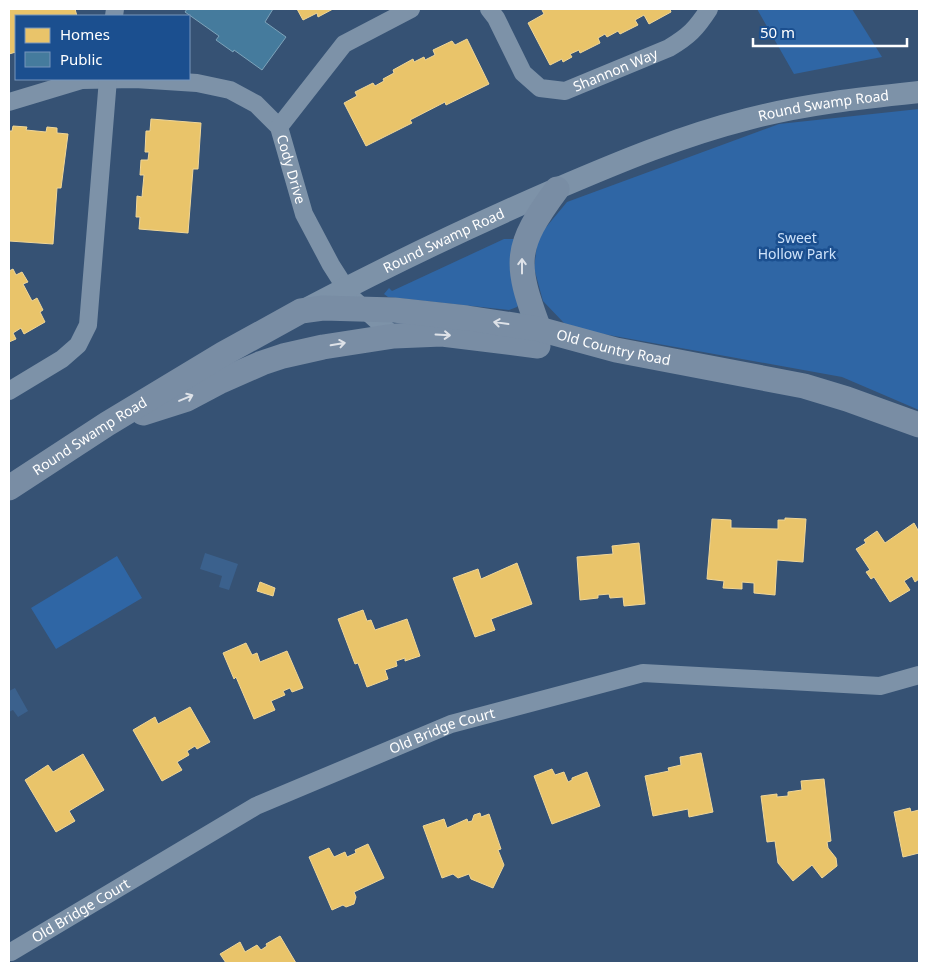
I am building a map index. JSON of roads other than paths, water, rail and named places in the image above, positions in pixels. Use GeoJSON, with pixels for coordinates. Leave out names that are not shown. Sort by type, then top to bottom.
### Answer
{"type":"FeatureCollection","features":[{"type":"Feature","properties":{"kind":"main road"},"geometry":{"type":"LineString","coordinates":[[539,329],[522,276],[523,251],[530,229],[557,188]]}},
{"type":"Feature","properties":{"kind":"main road","name":"Old Country Road"},"geometry":{"type":"LineString","coordinates":[[301,311],[323,308],[363,308],[467,318],[539,329],[616,350],[804,386],[919,425]]}},
{"type":"Feature","properties":{"kind":"main road","name":"Round Swamp Road"},"geometry":{"type":"LineString","coordinates":[[14,480],[223,354],[301,311]]}},
{"type":"Feature","properties":{"kind":"main road"},"geometry":{"type":"LineString","coordinates":[[107,424],[187,399],[240,372],[283,356],[323,347],[394,336],[442,334],[542,346],[616,350]]}},
{"type":"Feature","properties":{"kind":"street"},"geometry":{"type":"LineString","coordinates":[[279,127],[344,44],[411,9]]}},
{"type":"Feature","properties":{"kind":"street","name":"Shannon Way"},"geometry":{"type":"LineString","coordinates":[[489,9],[496,18],[523,73],[540,88],[564,91],[669,48],[684,39],[698,27],[709,9]]}},
{"type":"Feature","properties":{"kind":"street","name":"Cody Drive"},"geometry":{"type":"LineString","coordinates":[[9,102],[82,80]]}},
{"type":"Feature","properties":{"kind":"street"},"geometry":{"type":"LineString","coordinates":[[9,391],[62,359],[78,345],[88,325],[108,80]]}},
{"type":"Feature","properties":{"kind":"street","name":"Cody Drive"},"geometry":{"type":"LineString","coordinates":[[140,80],[197,83],[230,90],[256,104],[279,127],[304,214],[344,288],[394,336]]}},
{"type":"Feature","properties":{"kind":"street","name":"Round Swamp Road"},"geometry":{"type":"LineString","coordinates":[[301,311],[433,244],[557,188],[643,152],[750,118],[819,104],[919,92]]}},
{"type":"Feature","properties":{"kind":"street","name":"Old Bridge Court"},"geometry":{"type":"LineString","coordinates":[[10,952],[256,806],[451,724],[643,673],[880,686],[919,676]]}},
{"type":"Feature","properties":{"kind":"park label","name":"Sweet Hollow Park"},"geometry":{"type":"Point","coordinates":[797,246]}}]}
